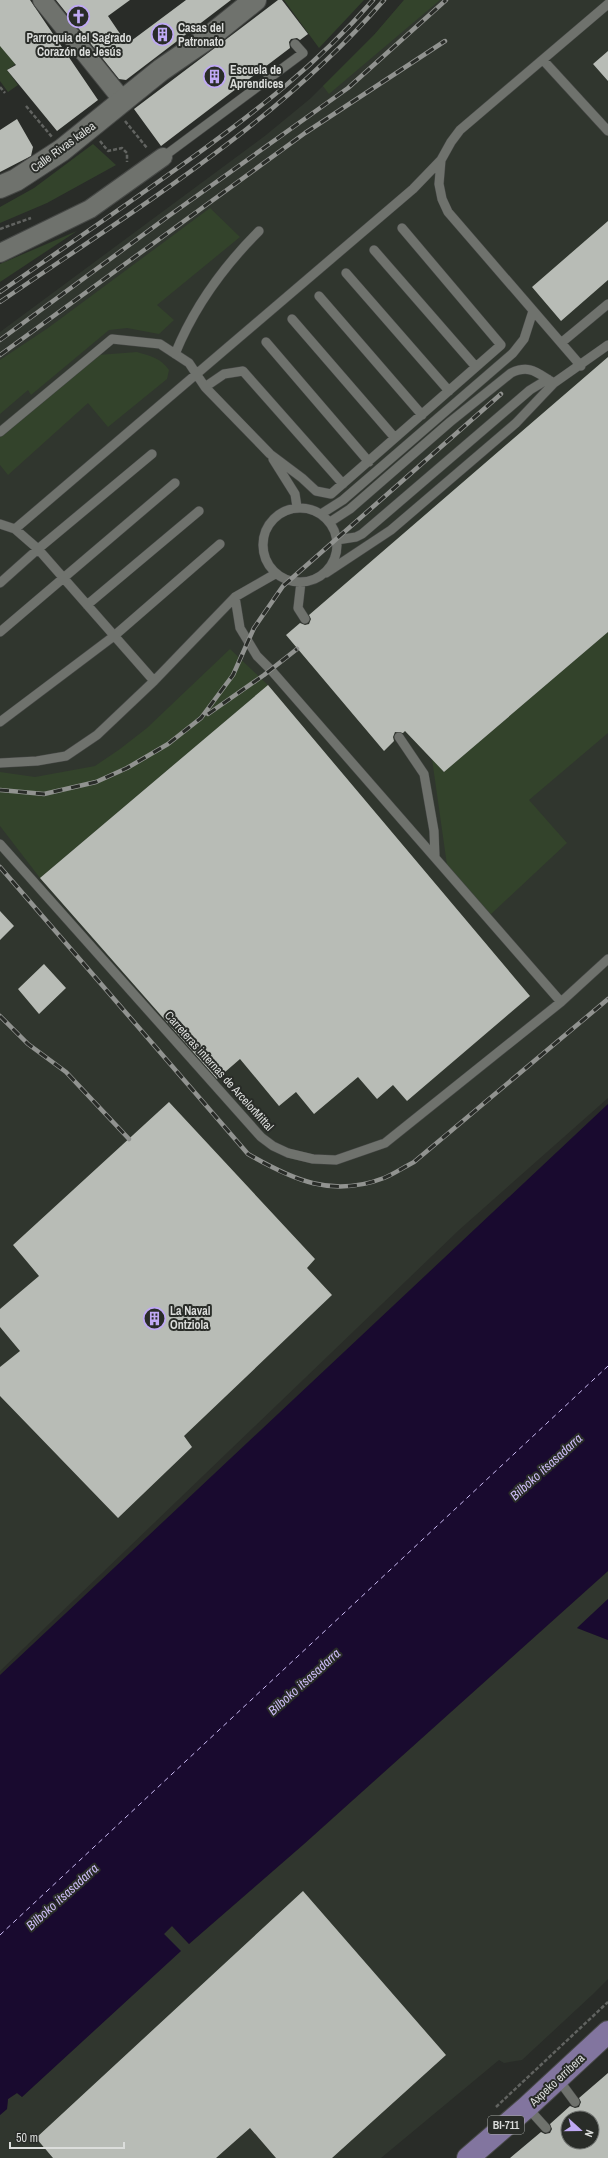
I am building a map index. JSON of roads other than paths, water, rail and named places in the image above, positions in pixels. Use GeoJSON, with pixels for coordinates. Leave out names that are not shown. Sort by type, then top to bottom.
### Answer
{"type":"FeatureCollection","features":[{"type":"Feature","properties":{"kind":"main road","name":"Axpeko erribera"},"geometry":{"type":"LineString","coordinates":[[468,2158],[527,2107],[608,2032]]}},
{"type":"Feature","properties":{"kind":"street"},"geometry":{"type":"LineString","coordinates":[[42,0],[119,105]]}},
{"type":"Feature","properties":{"kind":"street","name":"Calle Rivas kalea"},"geometry":{"type":"LineString","coordinates":[[0,187],[16,180],[62,150],[161,70],[209,37],[255,0]]}},
{"type":"Feature","properties":{"kind":"street"},"geometry":{"type":"LineString","coordinates":[[0,253],[90,209],[160,159]]}},
{"type":"Feature","properties":{"kind":"lane"},"geometry":{"type":"LineString","coordinates":[[15,529],[413,189],[441,160],[460,130],[608,4]]}},
{"type":"Feature","properties":{"kind":"lane"},"geometry":{"type":"LineString","coordinates":[[160,159],[303,53],[295,44]]}},
{"type":"Feature","properties":{"kind":"lane"},"geometry":{"type":"LineString","coordinates":[[543,60],[608,131]]}},
{"type":"Feature","properties":{"kind":"lane"},"geometry":{"type":"LineString","coordinates":[[441,160],[438,184],[442,199],[448,212],[581,366]]}},
{"type":"Feature","properties":{"kind":"lane"},"geometry":{"type":"LineString","coordinates":[[0,432],[112,339],[160,344],[189,363],[205,387],[270,454],[302,478],[316,491],[332,494],[501,345],[402,228]]}},
{"type":"Feature","properties":{"kind":"lane"},"geometry":{"type":"LineString","coordinates":[[175,354],[194,313],[211,286],[259,231]]}},
{"type":"Feature","properties":{"kind":"lane"},"geometry":{"type":"LineString","coordinates":[[374,250],[476,367]]}},
{"type":"Feature","properties":{"kind":"lane"},"geometry":{"type":"LineString","coordinates":[[346,273],[450,391]]}},
{"type":"Feature","properties":{"kind":"lane"},"geometry":{"type":"LineString","coordinates":[[319,296],[422,415]]}},
{"type":"Feature","properties":{"kind":"lane"},"geometry":{"type":"LineString","coordinates":[[561,343],[608,304]]}},
{"type":"Feature","properties":{"kind":"lane"},"geometry":{"type":"LineString","coordinates":[[321,514],[343,500],[513,353],[524,339],[533,311]]}},
{"type":"Feature","properties":{"kind":"lane"},"geometry":{"type":"LineString","coordinates":[[292,319],[395,438]]}},
{"type":"Feature","properties":{"kind":"lane"},"geometry":{"type":"LineString","coordinates":[[266,342],[369,462]]}},
{"type":"Feature","properties":{"kind":"lane"},"geometry":{"type":"LineString","coordinates":[[337,540],[356,537],[362,534],[530,390],[581,366],[608,345]]}},
{"type":"Feature","properties":{"kind":"lane"},"geometry":{"type":"LineString","coordinates":[[330,522],[350,509],[450,422],[511,373],[522,368],[530,369],[551,381]]}},
{"type":"Feature","properties":{"kind":"lane"},"geometry":{"type":"LineString","coordinates":[[205,387],[224,374],[243,371],[343,484]]}},
{"type":"Feature","properties":{"kind":"lane"},"geometry":{"type":"LineString","coordinates":[[326,573],[335,557],[337,540],[330,522],[321,514],[311,509],[297,507],[276,515],[266,527],[262,543],[265,560],[275,574],[295,583],[312,581],[326,573],[391,530],[516,422],[551,381]]}},
{"type":"Feature","properties":{"kind":"lane"},"geometry":{"type":"LineString","coordinates":[[0,583],[38,548],[152,454]]}},
{"type":"Feature","properties":{"kind":"lane"},"geometry":{"type":"LineString","coordinates":[[270,454],[295,494],[297,507]]}},
{"type":"Feature","properties":{"kind":"lane"},"geometry":{"type":"LineString","coordinates":[[0,632],[64,579],[175,482]]}},
{"type":"Feature","properties":{"kind":"lane"},"geometry":{"type":"LineString","coordinates":[[87,605],[199,511]]}},
{"type":"Feature","properties":{"kind":"lane"},"geometry":{"type":"LineString","coordinates":[[0,524],[15,529],[38,548],[154,681]]}},
{"type":"Feature","properties":{"kind":"lane"},"geometry":{"type":"LineString","coordinates":[[0,722],[114,636],[220,544]]}},
{"type":"Feature","properties":{"kind":"lane"},"geometry":{"type":"LineString","coordinates":[[0,763],[37,761],[66,756],[97,735],[154,681],[235,597],[275,574]]}},
{"type":"Feature","properties":{"kind":"lane"},"geometry":{"type":"LineString","coordinates":[[301,582],[298,608],[305,618]]}},
{"type":"Feature","properties":{"kind":"lane"},"geometry":{"type":"LineString","coordinates":[[235,597],[240,628],[257,656],[271,670],[561,1002]]}},
{"type":"Feature","properties":{"kind":"lane"},"geometry":{"type":"LineString","coordinates":[[399,737],[424,774],[434,831],[435,857]]}},
{"type":"Feature","properties":{"kind":"lane","name":"Carreteras internas de ArcelorMittal"},"geometry":{"type":"LineString","coordinates":[[0,844],[261,1137],[273,1146],[288,1153],[313,1159],[336,1160],[386,1143],[561,1002],[608,959]]}},
{"type":"Feature","properties":{"kind":"lane"},"geometry":{"type":"LineString","coordinates":[[558,2079],[575,2102]]}},
{"type":"Feature","properties":{"kind":"lane"},"geometry":{"type":"LineString","coordinates":[[527,2107],[546,2128]]}},
{"type":"Feature","properties":{"kind":"water","name":"Bilboko itsasadarra"},"geometry":{"type":"Polygon","coordinates":[[[608,1104],[608,1571],[304,1844],[189,1944],[172,1926],[164,1934],[181,1951],[22,2097],[17,2093],[8,2099],[7,2109],[0,2115],[0,1675],[608,1104]]]}},
{"type":"Feature","properties":{"kind":"water"},"geometry":{"type":"Polygon","coordinates":[[[608,1599],[608,1640],[577,1628],[608,1599]]]}},
{"type":"Feature","properties":{"kind":"railway"},"geometry":{"type":"LineString","coordinates":[[0,292],[163,178],[261,106],[330,46],[373,0]]}},
{"type":"Feature","properties":{"kind":"railway"},"geometry":{"type":"LineString","coordinates":[[0,302],[152,199],[251,126],[298,87],[342,45],[384,0]]}},
{"type":"Feature","properties":{"kind":"railway"},"geometry":{"type":"LineString","coordinates":[[0,340],[170,215],[348,88],[446,0]]}},
{"type":"Feature","properties":{"kind":"railway"},"geometry":{"type":"LineString","coordinates":[[0,355],[305,133],[445,41]]}},
{"type":"Feature","properties":{"kind":"railway"},"geometry":{"type":"LineString","coordinates":[[0,790],[44,794],[96,782],[127,768],[168,744],[201,718],[233,675],[254,628],[283,586],[501,394]]}},
{"type":"Feature","properties":{"kind":"railway"},"geometry":{"type":"LineString","coordinates":[[208,714],[264,675],[297,649]]}},
{"type":"Feature","properties":{"kind":"railway"},"geometry":{"type":"LineString","coordinates":[[0,867],[248,1154],[281,1172],[313,1183],[330,1186],[365,1184],[384,1178],[414,1162],[608,999]]}},
{"type":"Feature","properties":{"kind":"railway"},"geometry":{"type":"LineString","coordinates":[[0,1016],[28,1044],[66,1072],[129,1139]]}},
{"type":"Feature","properties":{"kind":"place","name":"Parroquia del Sagrado Corazón de Jesús"},"geometry":{"type":"Point","coordinates":[79,17]}},
{"type":"Feature","properties":{"kind":"place","name":"Casas del Patronato"},"geometry":{"type":"Point","coordinates":[162,35]}},
{"type":"Feature","properties":{"kind":"place","name":"Escuela de Aprendices"},"geometry":{"type":"Point","coordinates":[214,77]}},
{"type":"Feature","properties":{"kind":"place","name":"La Naval Ontziola"},"geometry":{"type":"Point","coordinates":[154,1318]}}]}
